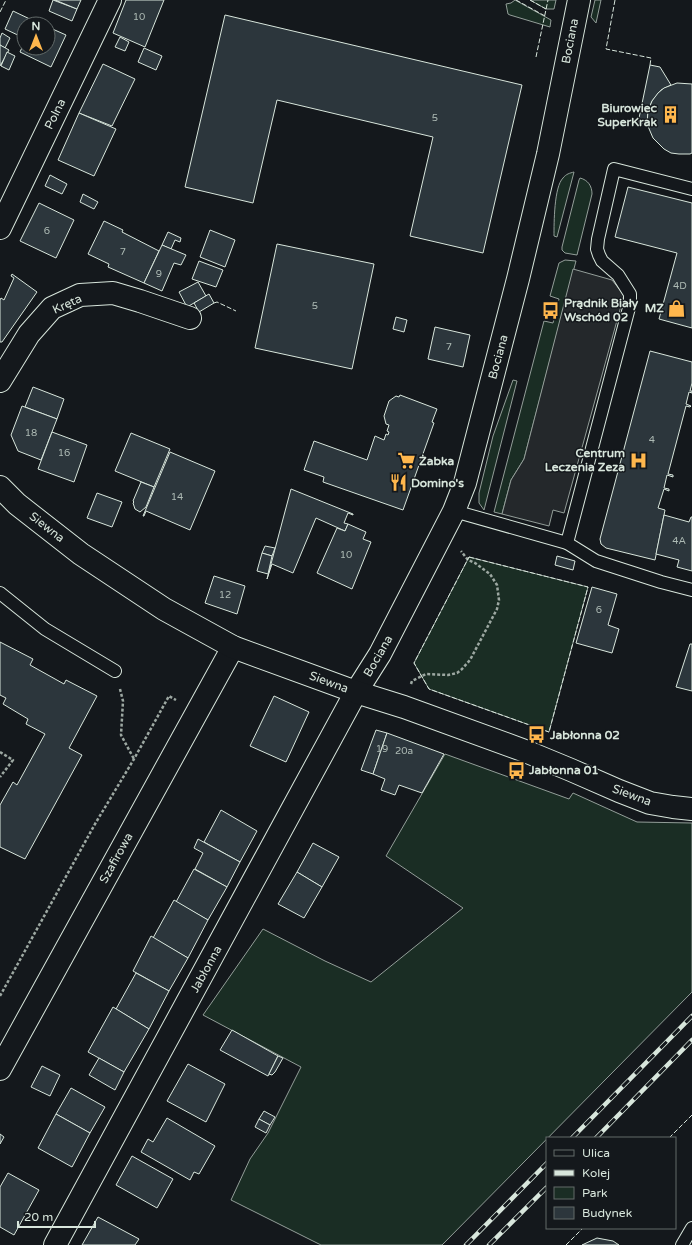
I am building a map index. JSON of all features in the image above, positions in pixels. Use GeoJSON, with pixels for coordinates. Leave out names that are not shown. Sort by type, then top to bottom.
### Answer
{"type":"FeatureCollection","features":[{"type":"Feature","properties":{"kind":"street","name":"Polna"},"geometry":{"type":"LineString","coordinates":[[0,228],[110,0]]}},
{"type":"Feature","properties":{"kind":"street","name":"Bociana"},"geometry":{"type":"LineString","coordinates":[[356,692],[380,654],[454,511],[465,484],[518,279],[548,154],[579,0]]}},
{"type":"Feature","properties":{"kind":"street","name":"Kręta"},"geometry":{"type":"LineString","coordinates":[[0,381],[29,334],[52,308],[80,295],[113,293],[190,318]]}},
{"type":"Feature","properties":{"kind":"street","name":"Siewna"},"geometry":{"type":"LineString","coordinates":[[0,487],[17,504],[80,554],[164,609],[233,647],[525,751],[619,792],[650,803],[672,807],[692,808]]}},
{"type":"Feature","properties":{"kind":"street","name":"Szafirowa"},"geometry":{"type":"LineString","coordinates":[[0,1069],[233,647]]}},
{"type":"Feature","properties":{"kind":"street","name":"Jabłonna"},"geometry":{"type":"LineString","coordinates":[[55,1245],[356,692]]}},
{"type":"Feature","properties":{"kind":"lane"},"geometry":{"type":"LineString","coordinates":[[567,543],[630,304],[630,294],[618,275],[602,262],[597,249],[614,169],[692,189]]}},
{"type":"Feature","properties":{"kind":"lane"},"geometry":{"type":"LineString","coordinates":[[454,511],[567,543],[596,561],[661,582],[692,590]]}},
{"type":"Feature","properties":{"kind":"lane"},"geometry":{"type":"LineString","coordinates":[[0,593],[45,629],[115,671]]}},
{"type":"Feature","properties":{"kind":"lane"},"geometry":{"type":"LineString","coordinates":[[682,1245],[692,1228]]}},
{"type":"Feature","properties":{"kind":"path"},"geometry":{"type":"LineString","coordinates":[[410,688],[412,681],[426,674],[448,675],[457,673],[462,669],[470,660],[497,609],[499,600],[496,585],[490,574],[475,563],[468,560],[461,551]]}},
{"type":"Feature","properties":{"kind":"path"},"geometry":{"type":"LineString","coordinates":[[115,671],[123,701],[121,735],[134,759]]}},
{"type":"Feature","properties":{"kind":"path"},"geometry":{"type":"LineString","coordinates":[[0,996],[169,696],[197,712]]}},
{"type":"Feature","properties":{"kind":"path"},"geometry":{"type":"LineString","coordinates":[[0,752],[13,760],[0,777]]}},
{"type":"Feature","properties":{"kind":"green space"},"geometry":{"type":"Polygon","coordinates":[[[515,0],[551,20],[550,27],[508,14],[506,4],[515,0]]]}},
{"type":"Feature","properties":{"kind":"green space"},"geometry":{"type":"Polygon","coordinates":[[[530,0],[556,0],[554,9],[546,9],[530,0]]]}},
{"type":"Feature","properties":{"kind":"green space"},"geometry":{"type":"Polygon","coordinates":[[[595,0],[601,0],[596,23],[591,17],[595,0]]]}},
{"type":"Feature","properties":{"kind":"green space"},"geometry":{"type":"Polygon","coordinates":[[[574,172],[557,237],[554,236],[554,223],[558,189],[564,177],[574,172]]]}},
{"type":"Feature","properties":{"kind":"green space"},"geometry":{"type":"Polygon","coordinates":[[[580,178],[589,184],[592,194],[577,255],[565,253],[562,250],[562,247],[580,178]]]}},
{"type":"Feature","properties":{"kind":"green space"},"geometry":{"type":"Polygon","coordinates":[[[565,260],[576,261],[524,459],[511,480],[502,514],[494,512],[544,321],[553,323],[559,299],[550,296],[559,263],[565,260]]]}},
{"type":"Feature","properties":{"kind":"green space"},"geometry":{"type":"Polygon","coordinates":[[[513,380],[517,381],[484,510],[479,503],[479,493],[493,436],[513,380]]]}},
{"type":"Feature","properties":{"kind":"green space"},"geometry":{"type":"Polygon","coordinates":[[[469,557],[588,587],[549,732],[429,689],[414,663],[469,557]]]}},
{"type":"Feature","properties":{"kind":"green space"},"geometry":{"type":"Polygon","coordinates":[[[445,754],[569,799],[573,793],[637,822],[692,823],[692,992],[549,1137],[546,1137],[546,1140],[442,1245],[321,1245],[231,1200],[250,1159],[268,1133],[301,1067],[203,1015],[263,929],[325,961],[371,982],[463,908],[386,856],[445,754]]]}},
{"type":"Feature","properties":{"kind":"shaded area"},"geometry":{"type":"Polygon","coordinates":[[[573,269],[612,280],[624,295],[564,513],[553,510],[549,526],[502,514],[511,480],[524,459],[573,269]]]}},
{"type":"Feature","properties":{"kind":"building"},"geometry":{"type":"Polygon","coordinates":[[[53,0],[77,9],[72,21],[49,11],[53,0]]]}},
{"type":"Feature","properties":{"kind":"building"},"geometry":{"type":"Polygon","coordinates":[[[55,0],[81,0],[77,9],[55,0]]]}},
{"type":"Feature","properties":{"kind":"building"},"geometry":{"type":"Polygon","coordinates":[[[126,0],[164,0],[145,47],[113,33],[126,0]]]}},
{"type":"Feature","properties":{"kind":"building"},"geometry":{"type":"Polygon","coordinates":[[[13,11],[24,16],[16,16],[16,34],[5,29],[13,11]]]}},
{"type":"Feature","properties":{"kind":"building"},"geometry":{"type":"Polygon","coordinates":[[[225,15],[522,85],[483,253],[410,236],[433,137],[277,100],[253,203],[185,187],[225,15]]]}},
{"type":"Feature","properties":{"kind":"building"},"geometry":{"type":"Polygon","coordinates":[[[56,31],[66,35],[51,67],[28,56],[56,56],[56,31]]]}},
{"type":"Feature","properties":{"kind":"building"},"geometry":{"type":"Polygon","coordinates":[[[2,33],[10,38],[5,48],[0,45],[2,33]]]}},
{"type":"Feature","properties":{"kind":"building"},"geometry":{"type":"Polygon","coordinates":[[[120,37],[129,42],[125,51],[115,47],[120,37]]]}},
{"type":"Feature","properties":{"kind":"building"},"geometry":{"type":"Polygon","coordinates":[[[0,45],[9,50],[0,66],[0,45]]]}},
{"type":"Feature","properties":{"kind":"building"},"geometry":{"type":"Polygon","coordinates":[[[144,48],[162,56],[156,70],[138,62],[144,48]]]}},
{"type":"Feature","properties":{"kind":"building"},"geometry":{"type":"Polygon","coordinates":[[[7,52],[15,56],[9,70],[1,66],[7,52]]]}},
{"type":"Feature","properties":{"kind":"building"},"geometry":{"type":"Polygon","coordinates":[[[103,64],[135,79],[112,126],[79,113],[103,64]]]}},
{"type":"Feature","properties":{"kind":"building"},"geometry":{"type":"Polygon","coordinates":[[[650,65],[660,67],[671,85],[661,90],[652,101],[648,111],[647,124],[638,123],[650,65]]]}},
{"type":"Feature","properties":{"kind":"building","name":"Biurowiec SuperKrak"},"geometry":{"type":"Polygon","coordinates":[[[677,83],[692,84],[692,153],[690,154],[671,153],[664,149],[653,138],[647,124],[648,111],[652,101],[664,88],[677,83]]]}},
{"type":"Feature","properties":{"kind":"building"},"geometry":{"type":"Polygon","coordinates":[[[79,113],[116,129],[94,176],[58,160],[79,113]]]}},
{"type":"Feature","properties":{"kind":"building"},"geometry":{"type":"Polygon","coordinates":[[[50,175],[67,184],[62,194],[45,186],[50,175]]]}},
{"type":"Feature","properties":{"kind":"building"},"geometry":{"type":"Polygon","coordinates":[[[628,187],[692,203],[692,328],[659,319],[677,253],[615,237],[628,187]]]}},
{"type":"Feature","properties":{"kind":"building"},"geometry":{"type":"Polygon","coordinates":[[[83,194],[98,202],[94,209],[80,202],[83,194]]]}},
{"type":"Feature","properties":{"kind":"building"},"geometry":{"type":"Polygon","coordinates":[[[39,203],[74,220],[56,258],[20,241],[39,203]]]}},
{"type":"Feature","properties":{"kind":"building"},"geometry":{"type":"Polygon","coordinates":[[[104,221],[159,251],[144,283],[108,267],[109,264],[88,254],[104,221]]]}},
{"type":"Feature","properties":{"kind":"building"},"geometry":{"type":"Polygon","coordinates":[[[210,230],[235,240],[225,267],[200,257],[210,230]]]}},
{"type":"Feature","properties":{"kind":"building"},"geometry":{"type":"Polygon","coordinates":[[[168,232],[181,238],[180,242],[175,240],[171,249],[162,245],[168,232]]]}},
{"type":"Feature","properties":{"kind":"building"},"geometry":{"type":"Polygon","coordinates":[[[277,244],[374,264],[352,369],[255,348],[277,244]]]}},
{"type":"Feature","properties":{"kind":"building"},"geometry":{"type":"Polygon","coordinates":[[[162,245],[186,255],[181,265],[174,263],[162,291],[144,283],[162,245]]]}},
{"type":"Feature","properties":{"kind":"building"},"geometry":{"type":"Polygon","coordinates":[[[199,261],[223,270],[216,287],[192,279],[199,261]]]}},
{"type":"Feature","properties":{"kind":"building"},"geometry":{"type":"Polygon","coordinates":[[[12,274],[37,292],[2,342],[0,342],[0,300],[1,298],[4,300],[14,278],[11,276],[12,274]]]}},
{"type":"Feature","properties":{"kind":"building"},"geometry":{"type":"Polygon","coordinates":[[[198,282],[206,296],[187,307],[179,292],[198,282]]]}},
{"type":"Feature","properties":{"kind":"building"},"geometry":{"type":"Polygon","coordinates":[[[209,294],[214,303],[199,312],[194,303],[209,294]]]}},
{"type":"Feature","properties":{"kind":"building"},"geometry":{"type":"Polygon","coordinates":[[[396,317],[407,320],[404,332],[393,329],[396,317]]]}},
{"type":"Feature","properties":{"kind":"building"},"geometry":{"type":"Polygon","coordinates":[[[435,327],[470,335],[463,367],[428,359],[435,327]]]}},
{"type":"Feature","properties":{"kind":"building"},"geometry":{"type":"Polygon","coordinates":[[[650,351],[692,362],[692,383],[690,391],[692,391],[692,393],[689,392],[686,404],[691,406],[686,406],[668,474],[673,475],[673,477],[667,475],[664,488],[669,489],[669,491],[664,489],[658,508],[665,510],[655,560],[606,548],[601,544],[600,539],[650,351]]]}},
{"type":"Feature","properties":{"kind":"building"},"geometry":{"type":"Polygon","coordinates":[[[33,387],[64,399],[57,419],[25,407],[33,387]]]}},
{"type":"Feature","properties":{"kind":"building"},"geometry":{"type":"Polygon","coordinates":[[[400,395],[437,409],[432,422],[434,423],[403,510],[323,482],[324,477],[304,470],[314,441],[367,460],[375,436],[384,440],[386,434],[388,435],[389,432],[387,431],[389,425],[386,424],[384,416],[389,401],[396,396],[399,397],[400,395]]]}},
{"type":"Feature","properties":{"kind":"building"},"geometry":{"type":"Polygon","coordinates":[[[22,406],[57,419],[41,460],[18,451],[11,435],[22,406]]]}},
{"type":"Feature","properties":{"kind":"building"},"geometry":{"type":"Polygon","coordinates":[[[52,432],[87,445],[74,482],[38,469],[52,432]]]}},
{"type":"Feature","properties":{"kind":"building"},"geometry":{"type":"Polygon","coordinates":[[[131,433],[170,449],[154,487],[115,471],[131,433]]]}},
{"type":"Feature","properties":{"kind":"building"},"geometry":{"type":"Polygon","coordinates":[[[170,452],[215,471],[190,530],[146,511],[143,516],[170,452]]]}},
{"type":"Feature","properties":{"kind":"building"},"geometry":{"type":"Polygon","coordinates":[[[141,482],[154,487],[146,507],[140,512],[135,509],[133,501],[141,482]]]}},
{"type":"Feature","properties":{"kind":"building"},"geometry":{"type":"Polygon","coordinates":[[[291,489],[353,515],[348,513],[344,523],[348,524],[345,531],[316,518],[293,573],[272,564],[267,579],[291,489]]]}},
{"type":"Feature","properties":{"kind":"building"},"geometry":{"type":"Polygon","coordinates":[[[97,493],[122,502],[112,527],[87,518],[97,493]]]}},
{"type":"Feature","properties":{"kind":"building"},"geometry":{"type":"Polygon","coordinates":[[[664,515],[689,522],[692,517],[692,571],[677,567],[679,560],[656,554],[664,515]]]}},
{"type":"Feature","properties":{"kind":"building"},"geometry":{"type":"Polygon","coordinates":[[[348,524],[366,532],[363,539],[371,542],[352,589],[317,573],[337,528],[345,531],[348,524]]]}},
{"type":"Feature","properties":{"kind":"building"},"geometry":{"type":"Polygon","coordinates":[[[265,546],[275,548],[272,556],[262,553],[265,546]]]}},
{"type":"Feature","properties":{"kind":"building"},"geometry":{"type":"Polygon","coordinates":[[[262,553],[272,556],[268,574],[257,571],[262,553]]]}},
{"type":"Feature","properties":{"kind":"building"},"geometry":{"type":"Polygon","coordinates":[[[557,556],[575,561],[573,570],[555,565],[557,556]]]}},
{"type":"Feature","properties":{"kind":"building"},"geometry":{"type":"Polygon","coordinates":[[[214,576],[245,586],[237,614],[205,603],[214,576]]]}},
{"type":"Feature","properties":{"kind":"building"},"geometry":{"type":"Polygon","coordinates":[[[592,587],[617,594],[608,625],[619,629],[612,653],[576,643],[592,587]]]}},
{"type":"Feature","properties":{"kind":"building"},"geometry":{"type":"Polygon","coordinates":[[[0,642],[33,659],[30,665],[64,684],[66,680],[97,696],[69,748],[82,755],[25,859],[0,847],[0,805],[13,782],[17,785],[45,734],[26,724],[28,719],[3,704],[6,698],[0,695],[0,642]]]}},
{"type":"Feature","properties":{"kind":"building"},"geometry":{"type":"Polygon","coordinates":[[[690,644],[692,644],[692,691],[676,687],[690,644]]]}},
{"type":"Feature","properties":{"kind":"building"},"geometry":{"type":"Polygon","coordinates":[[[274,696],[309,712],[286,762],[250,746],[274,696]]]}},
{"type":"Feature","properties":{"kind":"building"},"geometry":{"type":"Polygon","coordinates":[[[376,730],[387,733],[373,774],[361,770],[376,730]]]}},
{"type":"Feature","properties":{"kind":"building"},"geometry":{"type":"Polygon","coordinates":[[[387,733],[444,754],[422,793],[399,785],[395,795],[381,790],[385,779],[373,774],[387,733]]]}},
{"type":"Feature","properties":{"kind":"building"},"geometry":{"type":"Polygon","coordinates":[[[221,810],[257,831],[240,862],[204,842],[221,810]]]}},
{"type":"Feature","properties":{"kind":"building"},"geometry":{"type":"Polygon","coordinates":[[[198,839],[240,862],[227,887],[195,869],[203,853],[194,848],[198,839]]]}},
{"type":"Feature","properties":{"kind":"building"},"geometry":{"type":"Polygon","coordinates":[[[313,843],[339,857],[322,887],[297,872],[313,843]]]}},
{"type":"Feature","properties":{"kind":"building"},"geometry":{"type":"Polygon","coordinates":[[[194,869],[227,887],[208,920],[176,902],[194,869]]]}},
{"type":"Feature","properties":{"kind":"building"},"geometry":{"type":"Polygon","coordinates":[[[297,872],[322,887],[304,918],[278,904],[297,872]]]}},
{"type":"Feature","properties":{"kind":"building"},"geometry":{"type":"Polygon","coordinates":[[[174,900],[208,920],[188,958],[153,938],[174,900]]]}},
{"type":"Feature","properties":{"kind":"building"},"geometry":{"type":"Polygon","coordinates":[[[151,936],[188,958],[169,991],[133,971],[151,936]]]}},
{"type":"Feature","properties":{"kind":"building"},"geometry":{"type":"Polygon","coordinates":[[[136,973],[169,991],[149,1029],[116,1009],[136,973]]]}},
{"type":"Feature","properties":{"kind":"building"},"geometry":{"type":"Polygon","coordinates":[[[113,1007],[149,1029],[124,1072],[88,1052],[113,1007]]]}},
{"type":"Feature","properties":{"kind":"building"},"geometry":{"type":"Polygon","coordinates":[[[232,1030],[278,1056],[268,1076],[220,1050],[232,1030]]]}},
{"type":"Feature","properties":{"kind":"building"},"geometry":{"type":"Polygon","coordinates":[[[278,1056],[283,1058],[275,1072],[272,1075],[269,1074],[278,1056]]]}},
{"type":"Feature","properties":{"kind":"building"},"geometry":{"type":"Polygon","coordinates":[[[99,1058],[124,1072],[115,1090],[89,1075],[99,1058]]]}},
{"type":"Feature","properties":{"kind":"building"},"geometry":{"type":"Polygon","coordinates":[[[188,1064],[225,1084],[206,1122],[167,1101],[188,1064]]]}},
{"type":"Feature","properties":{"kind":"building"},"geometry":{"type":"Polygon","coordinates":[[[42,1066],[60,1075],[50,1096],[31,1087],[42,1066]]]}},
{"type":"Feature","properties":{"kind":"building"},"geometry":{"type":"Polygon","coordinates":[[[71,1088],[105,1107],[90,1133],[56,1114],[71,1088]]]}},
{"type":"Feature","properties":{"kind":"building"},"geometry":{"type":"Polygon","coordinates":[[[264,1111],[275,1117],[270,1125],[259,1119],[264,1111]]]}},
{"type":"Feature","properties":{"kind":"building"},"geometry":{"type":"Polygon","coordinates":[[[56,1114],[90,1133],[72,1167],[38,1148],[56,1114]]]}},
{"type":"Feature","properties":{"kind":"building"},"geometry":{"type":"Polygon","coordinates":[[[167,1118],[215,1146],[199,1174],[194,1172],[190,1180],[141,1152],[148,1139],[153,1142],[167,1118]]]}},
{"type":"Feature","properties":{"kind":"building"},"geometry":{"type":"Polygon","coordinates":[[[259,1119],[270,1125],[266,1133],[255,1127],[259,1119]]]}},
{"type":"Feature","properties":{"kind":"building"},"geometry":{"type":"Polygon","coordinates":[[[0,1134],[4,1137],[0,1144],[0,1134]]]}},
{"type":"Feature","properties":{"kind":"building"},"geometry":{"type":"Polygon","coordinates":[[[132,1156],[173,1179],[157,1208],[116,1185],[132,1156]]]}},
{"type":"Feature","properties":{"kind":"building"},"geometry":{"type":"Polygon","coordinates":[[[8,1173],[39,1190],[14,1235],[0,1227],[0,1187],[8,1173]]]}},
{"type":"Feature","properties":{"kind":"building"},"geometry":{"type":"Polygon","coordinates":[[[98,1217],[139,1239],[135,1245],[82,1245],[98,1217]]]}},
{"type":"Feature","properties":{"kind":"building"},"geometry":{"type":"Polygon","coordinates":[[[597,1238],[613,1241],[619,1245],[582,1245],[597,1238]]]}},
{"type":"Feature","properties":{"kind":"railway"},"geometry":{"type":"LineString","coordinates":[[573,1137],[692,1016]]}},
{"type":"Feature","properties":{"kind":"railway"},"geometry":{"type":"LineString","coordinates":[[597,1137],[692,1040]]}},
{"type":"Feature","properties":{"kind":"railway"},"geometry":{"type":"LineString","coordinates":[[466,1245],[546,1164]]}},
{"type":"Feature","properties":{"kind":"railway"},"geometry":{"type":"LineString","coordinates":[[489,1245],[546,1188]]}},
{"type":"Feature","properties":{"kind":"fence"},"geometry":{"type":"LineString","coordinates":[[0,12],[6,0]]}},
{"type":"Feature","properties":{"kind":"fence"},"geometry":{"type":"LineString","coordinates":[[516,0],[545,16]]}},
{"type":"Feature","properties":{"kind":"fence"},"geometry":{"type":"LineString","coordinates":[[530,0],[546,9]]}},
{"type":"Feature","properties":{"kind":"fence"},"geometry":{"type":"LineString","coordinates":[[536,57],[548,0]]}},
{"type":"Feature","properties":{"kind":"fence"},"geometry":{"type":"LineString","coordinates":[[615,0],[606,49],[651,58],[650,65]]}},
{"type":"Feature","properties":{"kind":"fence"},"geometry":{"type":"LineString","coordinates":[[214,303],[217,302],[236,311]]}},
{"type":"Feature","properties":{"kind":"fence"},"geometry":{"type":"LineString","coordinates":[[469,557],[588,587],[549,732],[429,689],[414,663],[469,557]]}},
{"type":"Feature","properties":{"kind":"fence"},"geometry":{"type":"LineString","coordinates":[[670,1137],[692,1115]]}},
{"type":"Feature","properties":{"kind":"fence"},"geometry":{"type":"LineString","coordinates":[[566,1245],[582,1229]]}},
{"type":"Feature","properties":{"kind":"place","name":"Biurowiec SuperKrak"},"geometry":{"type":"Point","coordinates":[670,115]}},
{"type":"Feature","properties":{"kind":"place","name":"MZ"},"geometry":{"type":"Point","coordinates":[677,308]}},
{"type":"Feature","properties":{"kind":"place","name":"Prądnik Biały Wschód 02"},"geometry":{"type":"Point","coordinates":[551,310]}},
{"type":"Feature","properties":{"kind":"place","name":"Centrum Leczenia Zeza"},"geometry":{"type":"Point","coordinates":[638,460]}},
{"type":"Feature","properties":{"kind":"place","name":"Żabka"},"geometry":{"type":"Point","coordinates":[406,461]}},
{"type":"Feature","properties":{"kind":"place","name":"Domino's"},"geometry":{"type":"Point","coordinates":[398,483]}},
{"type":"Feature","properties":{"kind":"place","name":"Jabłonna 02"},"geometry":{"type":"Point","coordinates":[537,735]}},
{"type":"Feature","properties":{"kind":"place","name":"Jabłonna 01"},"geometry":{"type":"Point","coordinates":[516,770]}}]}
